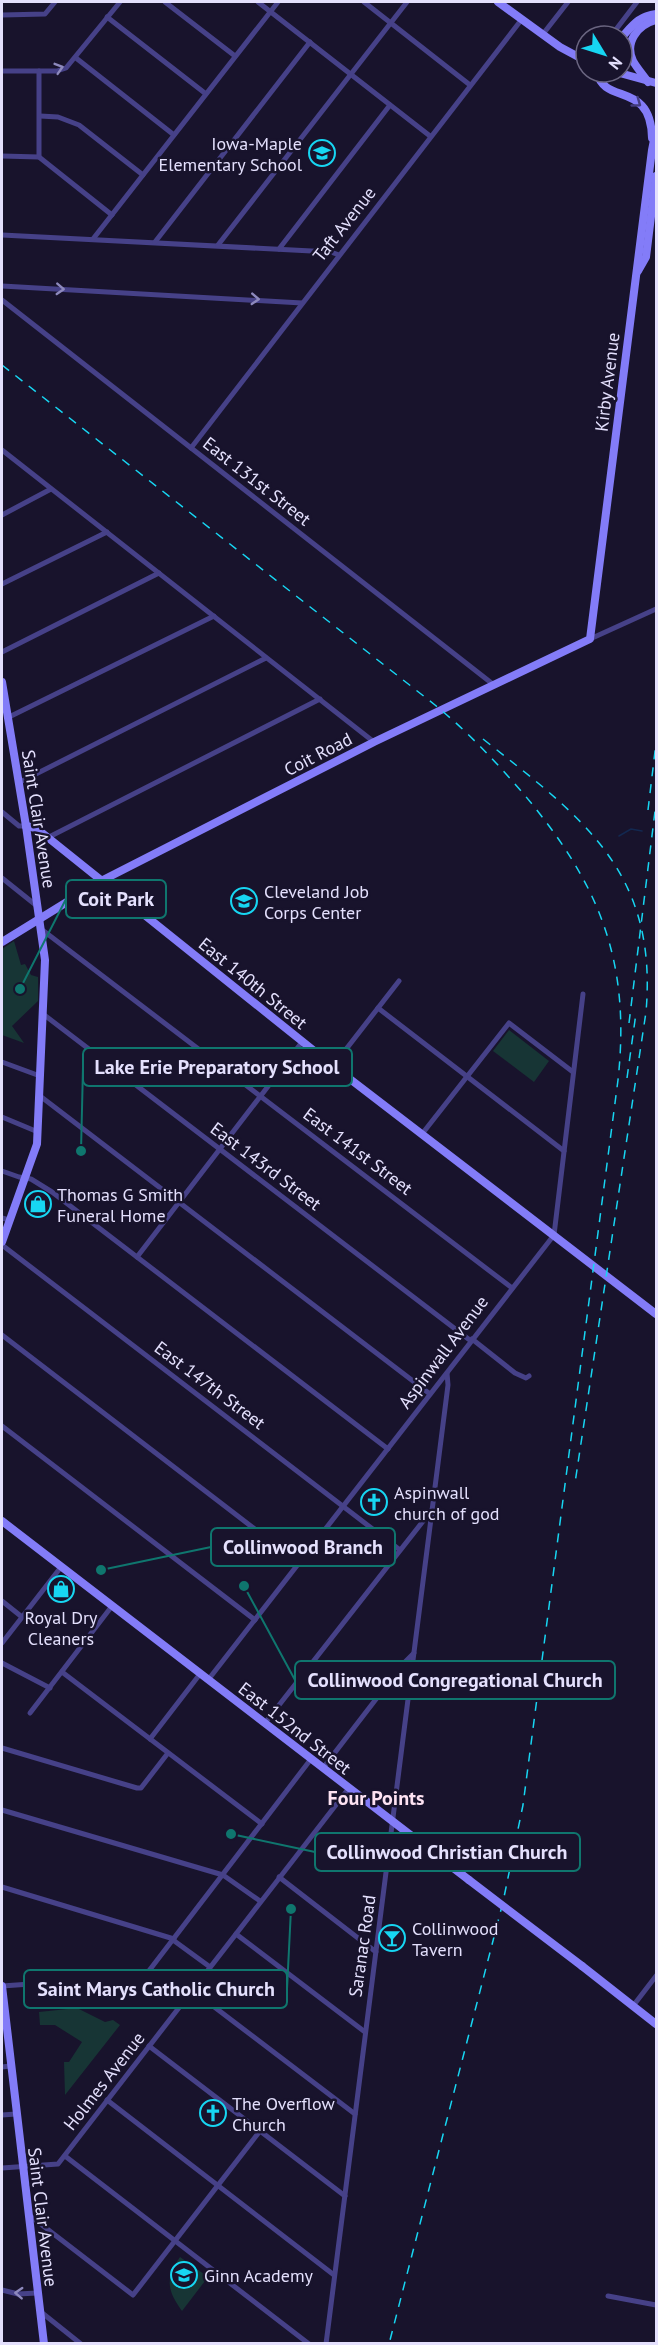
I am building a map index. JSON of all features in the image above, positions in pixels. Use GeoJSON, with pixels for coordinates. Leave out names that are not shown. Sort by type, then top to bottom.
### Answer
{"type":"FeatureCollection","features":[{"type":"Feature","properties":{"kind":"street"},"geometry":{"type":"LineString","coordinates":[[2,15],[45,14],[55,2]]}},
{"type":"Feature","properties":{"kind":"street"},"geometry":{"type":"LineString","coordinates":[[2,71],[57,71],[66,68],[120,2]]}},
{"type":"Feature","properties":{"kind":"street"},"geometry":{"type":"LineString","coordinates":[[165,2],[235,56]]}},
{"type":"Feature","properties":{"kind":"street"},"geometry":{"type":"LineString","coordinates":[[258,2],[430,136]]}},
{"type":"Feature","properties":{"kind":"street"},"geometry":{"type":"LineString","coordinates":[[93,239],[278,2]]}},
{"type":"Feature","properties":{"kind":"street"},"geometry":{"type":"LineString","coordinates":[[364,2],[470,85]]}},
{"type":"Feature","properties":{"kind":"street"},"geometry":{"type":"LineString","coordinates":[[218,245],[407,2]]}},
{"type":"Feature","properties":{"kind":"street"},"geometry":{"type":"LineString","coordinates":[[543,34],[568,2]]}},
{"type":"Feature","properties":{"kind":"street"},"geometry":{"type":"LineString","coordinates":[[620,24],[637,2]]}},
{"type":"Feature","properties":{"kind":"street"},"geometry":{"type":"LineString","coordinates":[[502,3],[543,34],[574,53]]}},
{"type":"Feature","properties":{"kind":"street"},"geometry":{"type":"LineString","coordinates":[[633,24],[647,15],[657,14]]}},
{"type":"Feature","properties":{"kind":"street"},"geometry":{"type":"LineString","coordinates":[[107,17],[206,94]]}},
{"type":"Feature","properties":{"kind":"street","name":"Taft Avenue"},"geometry":{"type":"LineString","coordinates":[[191,448],[522,19]]}},
{"type":"Feature","properties":{"kind":"street"},"geometry":{"type":"LineString","coordinates":[[648,82],[633,60],[630,49],[634,34],[640,28],[657,20]]}},
{"type":"Feature","properties":{"kind":"street"},"geometry":{"type":"LineString","coordinates":[[155,242],[310,42]]}},
{"type":"Feature","properties":{"kind":"street"},"geometry":{"type":"LineString","coordinates":[[76,58],[174,135]]}},
{"type":"Feature","properties":{"kind":"street"},"geometry":{"type":"LineString","coordinates":[[39,71],[39,158]]}},
{"type":"Feature","properties":{"kind":"street"},"geometry":{"type":"LineString","coordinates":[[634,78],[657,83]]}},
{"type":"Feature","properties":{"kind":"street"},"geometry":{"type":"LineString","coordinates":[[604,84],[635,99],[647,110],[652,123],[652,150]]}},
{"type":"Feature","properties":{"kind":"street"},"geometry":{"type":"LineString","coordinates":[[279,249],[390,105]]}},
{"type":"Feature","properties":{"kind":"street"},"geometry":{"type":"LineString","coordinates":[[40,116],[58,117],[79,125],[143,175]]}},
{"type":"Feature","properties":{"kind":"street","name":"Kirby Avenue"},"geometry":{"type":"LineString","coordinates":[[590,639],[652,150],[657,130]]}},
{"type":"Feature","properties":{"kind":"street"},"geometry":{"type":"LineString","coordinates":[[2,156],[39,158],[112,215]]}},
{"type":"Feature","properties":{"kind":"street"},"geometry":{"type":"LineString","coordinates":[[636,275],[646,257],[657,176]]}},
{"type":"Feature","properties":{"kind":"street"},"geometry":{"type":"LineString","coordinates":[[2,235],[218,245],[331,252],[339,255]]}},
{"type":"Feature","properties":{"kind":"street"},"geometry":{"type":"LineString","coordinates":[[2,286],[302,303]]}},
{"type":"Feature","properties":{"kind":"street","name":"East 131st Street"},"geometry":{"type":"LineString","coordinates":[[2,300],[494,686]]}},
{"type":"Feature","properties":{"kind":"street"},"geometry":{"type":"LineString","coordinates":[[2,450],[374,742]]}},
{"type":"Feature","properties":{"kind":"street"},"geometry":{"type":"LineString","coordinates":[[2,515],[51,489]]}},
{"type":"Feature","properties":{"kind":"street"},"geometry":{"type":"LineString","coordinates":[[2,584],[107,532]]}},
{"type":"Feature","properties":{"kind":"street"},"geometry":{"type":"LineString","coordinates":[[2,652],[159,573]]}},
{"type":"Feature","properties":{"kind":"street","name":"Coit Road"},"geometry":{"type":"LineString","coordinates":[[2,942],[101,881],[374,742],[657,609]]}},
{"type":"Feature","properties":{"kind":"street"},"geometry":{"type":"LineString","coordinates":[[7,718],[214,616]]}},
{"type":"Feature","properties":{"kind":"street"},"geometry":{"type":"LineString","coordinates":[[18,783],[266,658]]}},
{"type":"Feature","properties":{"kind":"street","name":"Saint Clair Avenue"},"geometry":{"type":"LineString","coordinates":[[2,682],[2,697],[26,826],[45,960],[37,1144],[5,1219],[2,1243]]}},
{"type":"Feature","properties":{"kind":"street"},"geometry":{"type":"LineString","coordinates":[[49,837],[320,699]]}},
{"type":"Feature","properties":{"kind":"street","name":"East 140th Street"},"geometry":{"type":"LineString","coordinates":[[2,812],[19,826],[36,828],[49,837],[333,1066],[657,1314]]}},
{"type":"Feature","properties":{"kind":"street"},"geometry":{"type":"LineString","coordinates":[[2,878],[37,906]]}},
{"type":"Feature","properties":{"kind":"street","name":"East 141st Street"},"geometry":{"type":"LineString","coordinates":[[41,929],[512,1288]]}},
{"type":"Feature","properties":{"kind":"street"},"geometry":{"type":"LineString","coordinates":[[333,1066],[399,981]]}},
{"type":"Feature","properties":{"kind":"street"},"geometry":{"type":"LineString","coordinates":[[554,1234],[583,994]]}},
{"type":"Feature","properties":{"kind":"street"},"geometry":{"type":"LineString","coordinates":[[378,1008],[564,1151]]}},
{"type":"Feature","properties":{"kind":"street","name":"East 143rd Street"},"geometry":{"type":"LineString","coordinates":[[43,1014],[515,1373],[526,1378],[529,1376]]}},
{"type":"Feature","properties":{"kind":"street"},"geometry":{"type":"LineString","coordinates":[[422,1134],[508,1023],[573,1072]]}},
{"type":"Feature","properties":{"kind":"street"},"geometry":{"type":"LineString","coordinates":[[137,1257],[302,1041]]}},
{"type":"Feature","properties":{"kind":"street"},"geometry":{"type":"LineString","coordinates":[[2,1062],[40,1076]]}},
{"type":"Feature","properties":{"kind":"street"},"geometry":{"type":"LineString","coordinates":[[39,1096],[430,1394]]}},
{"type":"Feature","properties":{"kind":"street"},"geometry":{"type":"LineString","coordinates":[[2,1117],[38,1131]]}},
{"type":"Feature","properties":{"kind":"street"},"geometry":{"type":"LineString","coordinates":[[2,1171],[19,1177],[25,1176],[52,1192],[388,1449]]}},
{"type":"Feature","properties":{"kind":"street","name":"Aspinwall Avenue"},"geometry":{"type":"LineString","coordinates":[[208,1680],[554,1234]]}},
{"type":"Feature","properties":{"kind":"street","name":"East 147th Street"},"geometry":{"type":"LineString","coordinates":[[2,1243],[400,1550]]}},
{"type":"Feature","properties":{"kind":"street"},"geometry":{"type":"LineString","coordinates":[[2,1335],[299,1563]]}},
{"type":"Feature","properties":{"kind":"street","name":"Saranac Road"},"geometry":{"type":"LineString","coordinates":[[326,2343],[447,1390],[447,1373]]}},
{"type":"Feature","properties":{"kind":"street"},"geometry":{"type":"LineString","coordinates":[[2,1426],[255,1620]]}},
{"type":"Feature","properties":{"kind":"street"},"geometry":{"type":"LineString","coordinates":[[265,1723],[432,1510]]}},
{"type":"Feature","properties":{"kind":"street","name":"East 152nd Street"},"geometry":{"type":"LineString","coordinates":[[2,1521],[657,2025]]}},
{"type":"Feature","properties":{"kind":"street"},"geometry":{"type":"LineString","coordinates":[[2,1643],[61,1567]]}},
{"type":"Feature","properties":{"kind":"street"},"geometry":{"type":"LineString","coordinates":[[2,1601],[22,1617]]}},
{"type":"Feature","properties":{"kind":"street"},"geometry":{"type":"LineString","coordinates":[[30,1713],[112,1606]]}},
{"type":"Feature","properties":{"kind":"street"},"geometry":{"type":"LineString","coordinates":[[322,1768],[414,1653]]}},
{"type":"Feature","properties":{"kind":"street"},"geometry":{"type":"LineString","coordinates":[[2,1663],[50,1688]]}},
{"type":"Feature","properties":{"kind":"street"},"geometry":{"type":"LineString","coordinates":[[62,1672],[262,1824]]}},
{"type":"Feature","properties":{"kind":"street"},"geometry":{"type":"LineString","coordinates":[[150,1739],[200,1674]]}},
{"type":"Feature","properties":{"kind":"street"},"geometry":{"type":"LineString","coordinates":[[2,1748],[141,1788],[168,1753]]}},
{"type":"Feature","properties":{"kind":"street"},"geometry":{"type":"LineString","coordinates":[[2,1986],[145,1976],[311,1759]]}},
{"type":"Feature","properties":{"kind":"street","name":"Holmes Avenue"},"geometry":{"type":"LineString","coordinates":[[2,2168],[58,2164],[349,1788]]}},
{"type":"Feature","properties":{"kind":"street"},"geometry":{"type":"LineString","coordinates":[[2,1810],[223,1875],[260,1901]]}},
{"type":"Feature","properties":{"kind":"street"},"geometry":{"type":"LineString","coordinates":[[279,1877],[376,1952]]}},
{"type":"Feature","properties":{"kind":"street"},"geometry":{"type":"LineString","coordinates":[[2,1887],[173,1939],[210,1967]]}},
{"type":"Feature","properties":{"kind":"street"},"geometry":{"type":"LineString","coordinates":[[236,1934],[365,2032]]}},
{"type":"Feature","properties":{"kind":"street"},"geometry":{"type":"LineString","coordinates":[[633,2006],[657,1976]]}},
{"type":"Feature","properties":{"kind":"street","name":"Saint Clair Avenue"},"geometry":{"type":"LineString","coordinates":[[2,1986],[6,2066],[16,2114],[44,2343]]}},
{"type":"Feature","properties":{"kind":"street"},"geometry":{"type":"LineString","coordinates":[[192,1990],[355,2114]]}},
{"type":"Feature","properties":{"kind":"street"},"geometry":{"type":"LineString","coordinates":[[149,2046],[345,2196]]}},
{"type":"Feature","properties":{"kind":"street"},"geometry":{"type":"LineString","coordinates":[[107,2100],[334,2275]]}},
{"type":"Feature","properties":{"kind":"street"},"geometry":{"type":"LineString","coordinates":[[2,2115],[16,2114]]}},
{"type":"Feature","properties":{"kind":"street"},"geometry":{"type":"LineString","coordinates":[[28,2214],[133,2295],[260,2131]]}},
{"type":"Feature","properties":{"kind":"street"},"geometry":{"type":"LineString","coordinates":[[65,2156],[309,2343]]}},
{"type":"Feature","properties":{"kind":"street"},"geometry":{"type":"LineString","coordinates":[[2,2290],[18,2294],[37,2293]]}},
{"type":"Feature","properties":{"kind":"street"},"geometry":{"type":"LineString","coordinates":[[608,2296],[657,2305]]}},
{"type":"Feature","properties":{"kind":"street"},"geometry":{"type":"LineString","coordinates":[[41,2312],[81,2343]]}},
{"type":"Feature","properties":{"kind":"green space"},"geometry":{"type":"Polygon","coordinates":[[[14,941],[21,965],[25,964],[31,975],[38,977],[38,1001],[12,1026],[24,1043],[2,1035],[2,949],[14,941]]]}},
{"type":"Feature","properties":{"kind":"green space"},"geometry":{"type":"Polygon","coordinates":[[[509,1030],[549,1061],[534,1082],[493,1051],[509,1030]]]}},
{"type":"Feature","properties":{"kind":"green space"},"geometry":{"type":"Polygon","coordinates":[[[77,2008],[105,2022],[113,2020],[120,2025],[65,2095],[64,2062],[69,2062],[82,2042],[55,2025],[40,2025],[39,2012],[77,2008]]]}},
{"type":"Feature","properties":{"kind":"green space"},"geometry":{"type":"Polygon","coordinates":[[[180,2257],[208,2277],[182,2311],[173,2297],[170,2284],[172,2272],[180,2257]]]}},
{"type":"Feature","properties":{"kind":"waterway"},"geometry":{"type":"LineString","coordinates":[[619,836],[631,829],[642,831]]}},
{"type":"Feature","properties":{"kind":"railway"},"geometry":{"type":"LineString","coordinates":[[2,365],[435,705],[469,736],[522,792],[571,859],[590,891],[604,925],[614,960],[621,1037],[618,1080],[523,1805],[503,1902],[389,2344]]}},
{"type":"Feature","properties":{"kind":"railway"},"geometry":{"type":"LineString","coordinates":[[483,739],[552,795],[582,823],[606,853],[626,885],[640,921],[647,963],[646,1012],[575,1483]]}},
{"type":"Feature","properties":{"kind":"railway"},"geometry":{"type":"LineString","coordinates":[[648,810],[656,743]]}},
{"type":"Feature","properties":{"kind":"railway"},"geometry":{"type":"LineString","coordinates":[[629,1023],[656,803]]}},
{"type":"Feature","properties":{"kind":"railway"},"geometry":{"type":"LineString","coordinates":[[627,1078],[636,1013]]}},
{"type":"Feature","properties":{"kind":"place","name":"Iowa-Maple Elementary School"},"geometry":{"type":"Point","coordinates":[322,153]}},
{"type":"Feature","properties":{"kind":"place","name":"Cleveland Job Corps Center"},"geometry":{"type":"Point","coordinates":[244,901]}},
{"type":"Feature","properties":{"kind":"place","name":"Coit Park"},"geometry":{"type":"Point","coordinates":[20,989]}},
{"type":"Feature","properties":{"kind":"place","name":"Lake Erie Preparatory School"},"geometry":{"type":"Point","coordinates":[81,1151]}},
{"type":"Feature","properties":{"kind":"place","name":"Thomas G Smith Funeral Home"},"geometry":{"type":"Point","coordinates":[38,1204]}},
{"type":"Feature","properties":{"kind":"place","name":"Aspinwall church of god"},"geometry":{"type":"Point","coordinates":[374,1502]}},
{"type":"Feature","properties":{"kind":"place","name":"Collinwood Branch"},"geometry":{"type":"Point","coordinates":[101,1570]}},
{"type":"Feature","properties":{"kind":"place","name":"Collinwood Congregational Church"},"geometry":{"type":"Point","coordinates":[244,1586]}},
{"type":"Feature","properties":{"kind":"place","name":"Royal Dry Cleaners"},"geometry":{"type":"Point","coordinates":[61,1589]}},
{"type":"Feature","properties":{"kind":"place","name":"Collinwood Christian Church"},"geometry":{"type":"Point","coordinates":[231,1834]}},
{"type":"Feature","properties":{"kind":"place","name":"Saint Marys Catholic Church"},"geometry":{"type":"Point","coordinates":[291,1909]}},
{"type":"Feature","properties":{"kind":"place","name":"Collinwood Tavern"},"geometry":{"type":"Point","coordinates":[392,1938]}},
{"type":"Feature","properties":{"kind":"place","name":"The Overflow Church"},"geometry":{"type":"Point","coordinates":[213,2113]}},
{"type":"Feature","properties":{"kind":"place","name":"Ginn Academy"},"geometry":{"type":"Point","coordinates":[184,2275]}},
{"type":"Feature","properties":{"kind":"district","name":"Four Points"},"geometry":{"type":"Point","coordinates":[376,1798]}}]}
